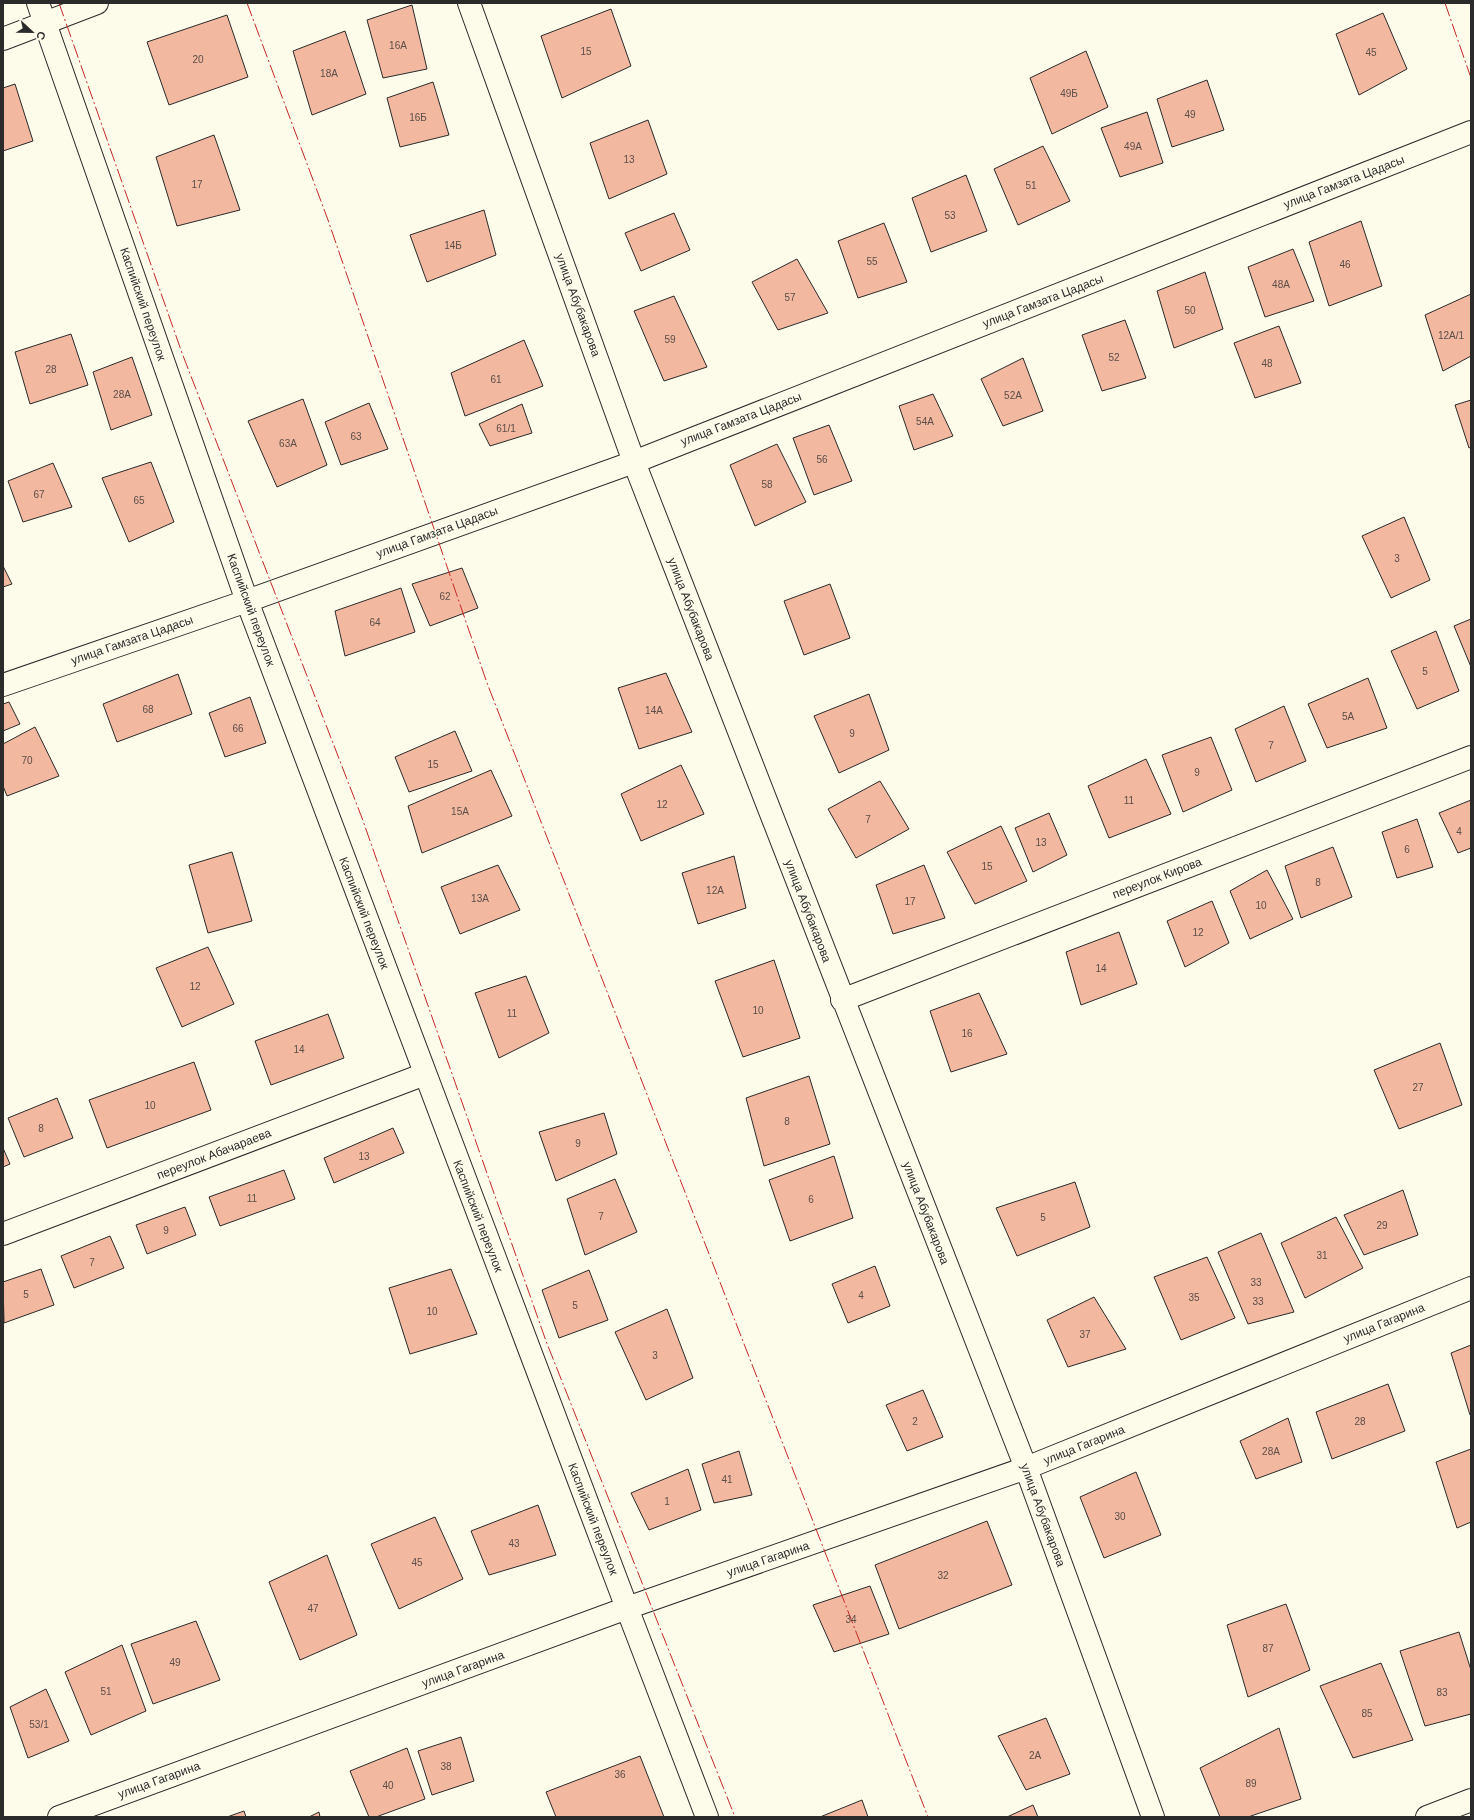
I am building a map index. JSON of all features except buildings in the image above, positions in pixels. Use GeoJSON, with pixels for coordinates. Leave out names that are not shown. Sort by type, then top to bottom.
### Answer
{"type":"FeatureCollection","features":[{"type":"Feature","properties":{"kind":"street","name":"Каспийский переулок"},"geometry":{"type":"LineString","coordinates":[[38,3],[247,601],[626,1608],[707,1817]]}},
{"type":"Feature","properties":{"kind":"street"},"geometry":{"type":"LineString","coordinates":[[3,39],[97,3]]}},
{"type":"Feature","properties":{"kind":"street","name":"улица Абубакарова"},"geometry":{"type":"LineString","coordinates":[[469,3],[634,462],[842,1000],[1026,1468],[1153,1817]]}},
{"type":"Feature","properties":{"kind":"street","name":"улица Гамзата Цадасы"},"geometry":{"type":"LineString","coordinates":[[3,685],[247,601],[634,462],[1471,132]]}},
{"type":"Feature","properties":{"kind":"street","name":"переулок Кирова"},"geometry":{"type":"LineString","coordinates":[[842,1000],[1471,757]]}},
{"type":"Feature","properties":{"kind":"street","name":"переулок Абачараева"},"geometry":{"type":"LineString","coordinates":[[3,1234],[424,1074]]}},
{"type":"Feature","properties":{"kind":"street","name":"улица Гагарина"},"geometry":{"type":"LineString","coordinates":[[59,1817],[626,1608],[1026,1468],[1471,1288]]}},
{"type":"Feature","properties":{"kind":"street"},"geometry":{"type":"LineString","coordinates":[[1427,1817],[1471,1800]]}},
{"type":"Feature","properties":{"kind":"power"},"geometry":{"type":"LineString","coordinates":[[59,3],[182,353],[362,818],[546,1341],[735,1817]]}},
{"type":"Feature","properties":{"kind":"power"},"geometry":{"type":"LineString","coordinates":[[247,3],[328,220],[487,683],[928,1817]]}},
{"type":"Feature","properties":{"kind":"power"},"geometry":{"type":"LineString","coordinates":[[1445,3],[1471,78]]}}]}
